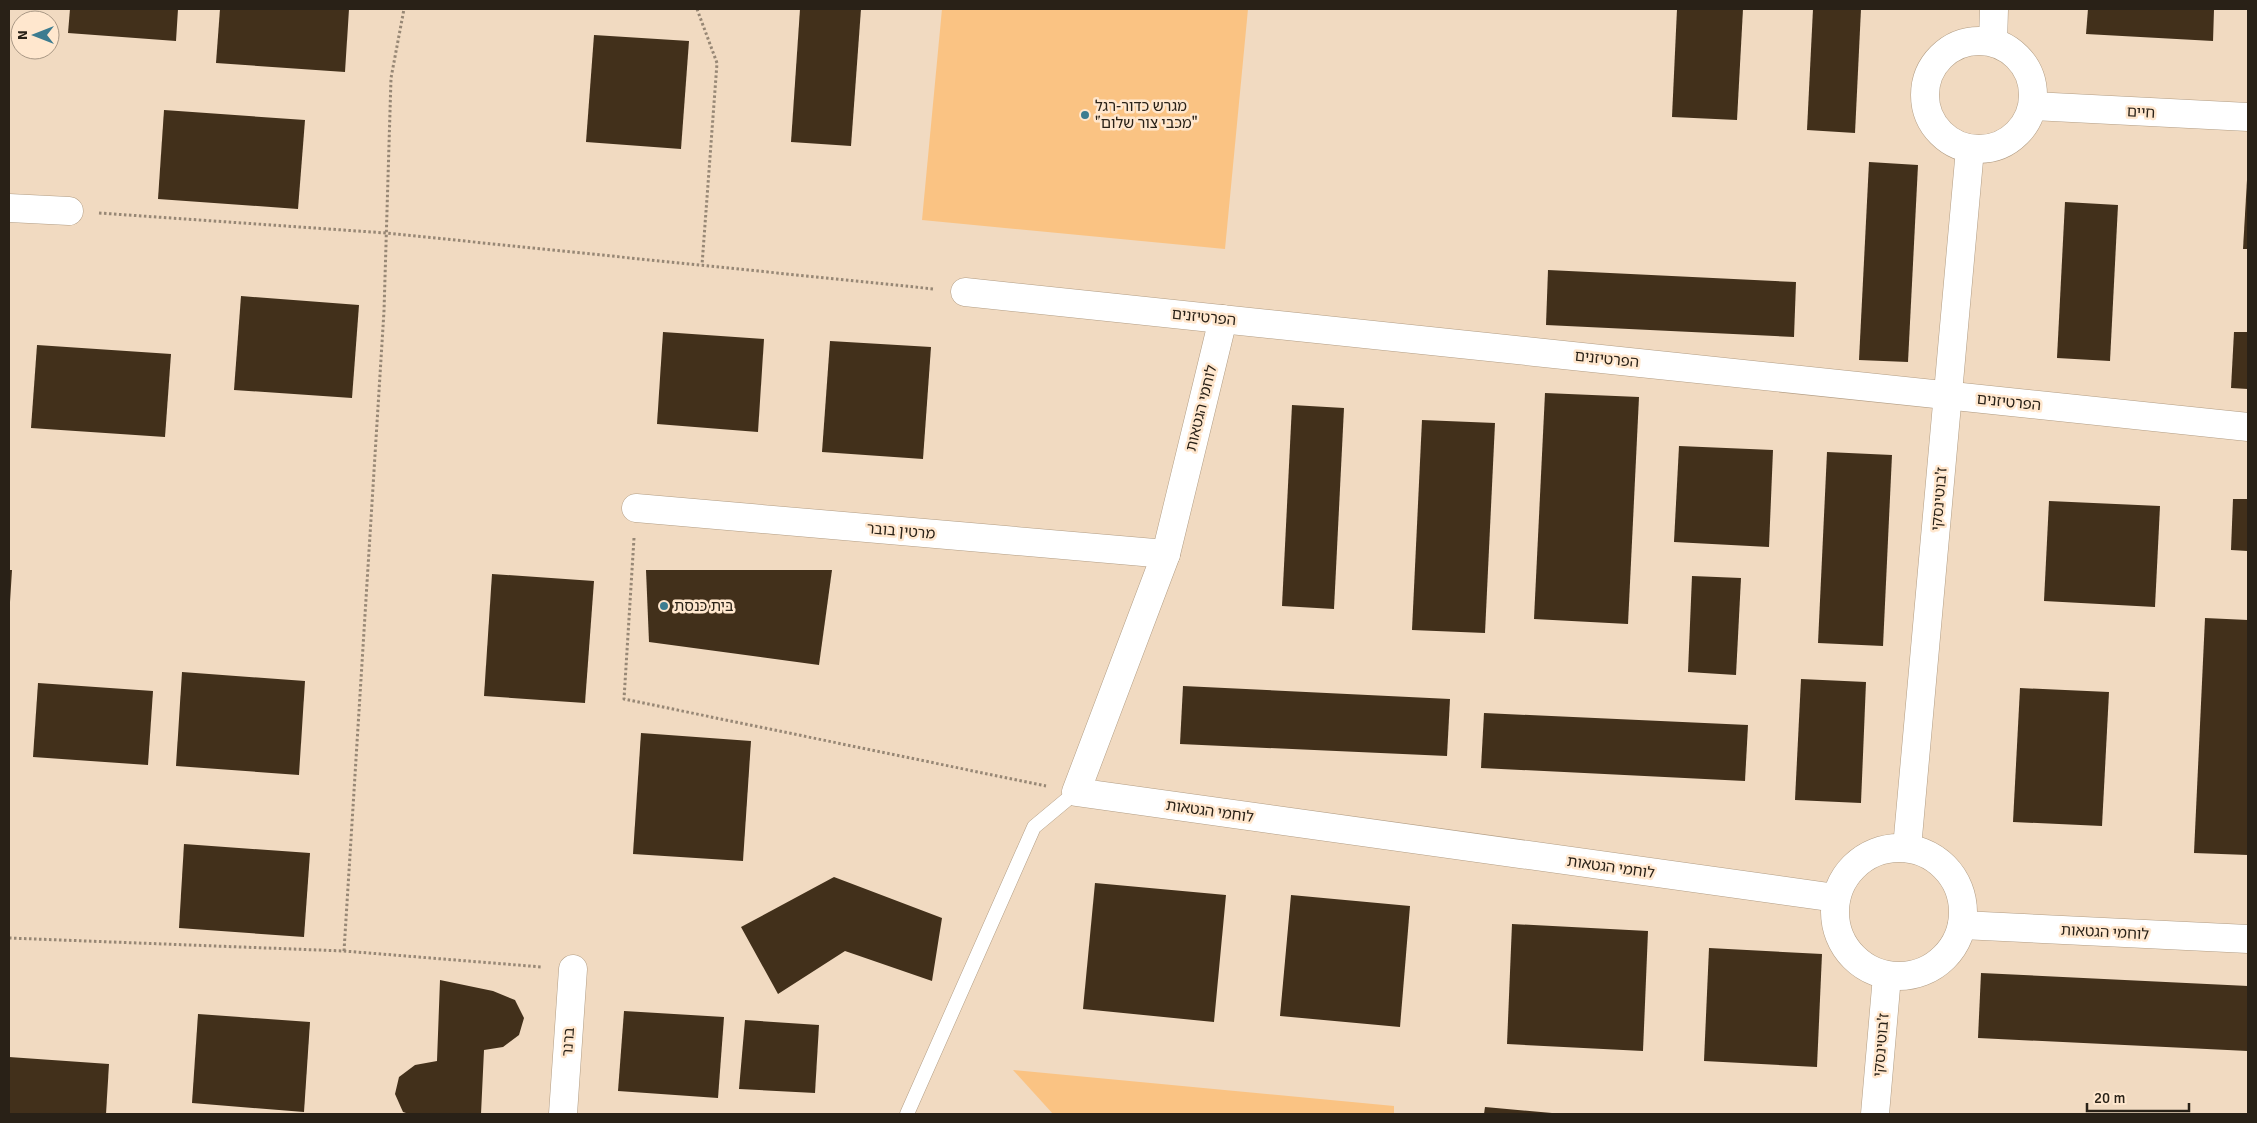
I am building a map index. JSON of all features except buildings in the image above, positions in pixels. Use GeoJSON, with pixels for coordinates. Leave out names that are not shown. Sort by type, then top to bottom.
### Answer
{"type":"FeatureCollection","features":[{"type":"Feature","properties":{"kind":"street"},"geometry":{"type":"LineString","coordinates":[[1993,42],[1994,9]]}},
{"type":"Feature","properties":{"kind":"street"},"geometry":{"type":"LineString","coordinates":[[1974,40],[1993,42],[2012,51],[2026,66],[2033,85],[2033,106],[2025,125],[2010,140],[1991,148],[1970,149],[1952,142],[1937,129],[1932,121],[1928,112],[1925,93],[1929,74],[1939,58],[1955,46],[1974,40]]}},
{"type":"Feature","properties":{"kind":"street","name":"חיים"},"geometry":{"type":"LineString","coordinates":[[2033,106],[2248,117]]}},
{"type":"Feature","properties":{"kind":"street","name":"ז'בוטינסקי"},"geometry":{"type":"LineString","coordinates":[[1907,848],[1970,149]]}},
{"type":"Feature","properties":{"kind":"street"},"geometry":{"type":"LineString","coordinates":[[9,208],[69,211]]}},
{"type":"Feature","properties":{"kind":"street","name":"הפרטיזנים"},"geometry":{"type":"LineString","coordinates":[[965,292],[2248,427]]}},
{"type":"Feature","properties":{"kind":"street","name":"לוחמי הגטאות"},"geometry":{"type":"LineString","coordinates":[[1223,319],[1166,554],[1076,792],[1836,898]]}},
{"type":"Feature","properties":{"kind":"street","name":"מרטין בובר"},"geometry":{"type":"LineString","coordinates":[[636,508],[1166,554]]}},
{"type":"Feature","properties":{"kind":"street"},"geometry":{"type":"LineString","coordinates":[[1907,848],[1927,854],[1944,867],[1956,884],[1962,904],[1962,925],[1952,948],[1935,966],[1912,975],[1887,976],[1868,969],[1851,956],[1840,939],[1835,918],[1836,898],[1846,876],[1862,859],[1884,850],[1907,848]]}},
{"type":"Feature","properties":{"kind":"street","name":"לוחמי הגטאות"},"geometry":{"type":"LineString","coordinates":[[1962,925],[2248,939]]}},
{"type":"Feature","properties":{"kind":"street","name":"ברנר"},"geometry":{"type":"LineString","coordinates":[[563,1114],[573,969]]}},
{"type":"Feature","properties":{"kind":"street","name":"ז'בוטינסקי"},"geometry":{"type":"LineString","coordinates":[[1875,1114],[1887,976]]}},
{"type":"Feature","properties":{"kind":"lane"},"geometry":{"type":"LineString","coordinates":[[907,1114],[1034,826],[1076,792]]}},
{"type":"Feature","properties":{"kind":"path"},"geometry":{"type":"LineString","coordinates":[[344,951],[384,311],[391,78],[404,9]]}},
{"type":"Feature","properties":{"kind":"path"},"geometry":{"type":"LineString","coordinates":[[697,9],[717,63],[702,265]]}},
{"type":"Feature","properties":{"kind":"path"},"geometry":{"type":"LineString","coordinates":[[69,211],[386,233],[965,292]]}},
{"type":"Feature","properties":{"kind":"path"},"geometry":{"type":"LineString","coordinates":[[636,508],[624,699],[1076,792]]}},
{"type":"Feature","properties":{"kind":"path"},"geometry":{"type":"LineString","coordinates":[[9,938],[344,951],[573,969]]}},
{"type":"Feature","properties":{"kind":"shaded area","name":"מגרש כדור-רגל \"מכבי צור שלום\""},"geometry":{"type":"Polygon","coordinates":[[[942,9],[1248,9],[1225,249],[922,220],[942,9]]]}},
{"type":"Feature","properties":{"kind":"shaded area"},"geometry":{"type":"Polygon","coordinates":[[[1013,1070],[1394,1106],[1394,1114],[1053,1114],[1013,1070]]]}},
{"type":"Feature","properties":{"kind":"place","name":"מגרש כדור-רגל \"מכבי צור שלום\""},"geometry":{"type":"Point","coordinates":[1085,115]}},
{"type":"Feature","properties":{"kind":"place","name":"בית כנסת"},"geometry":{"type":"Point","coordinates":[664,606]}}]}
